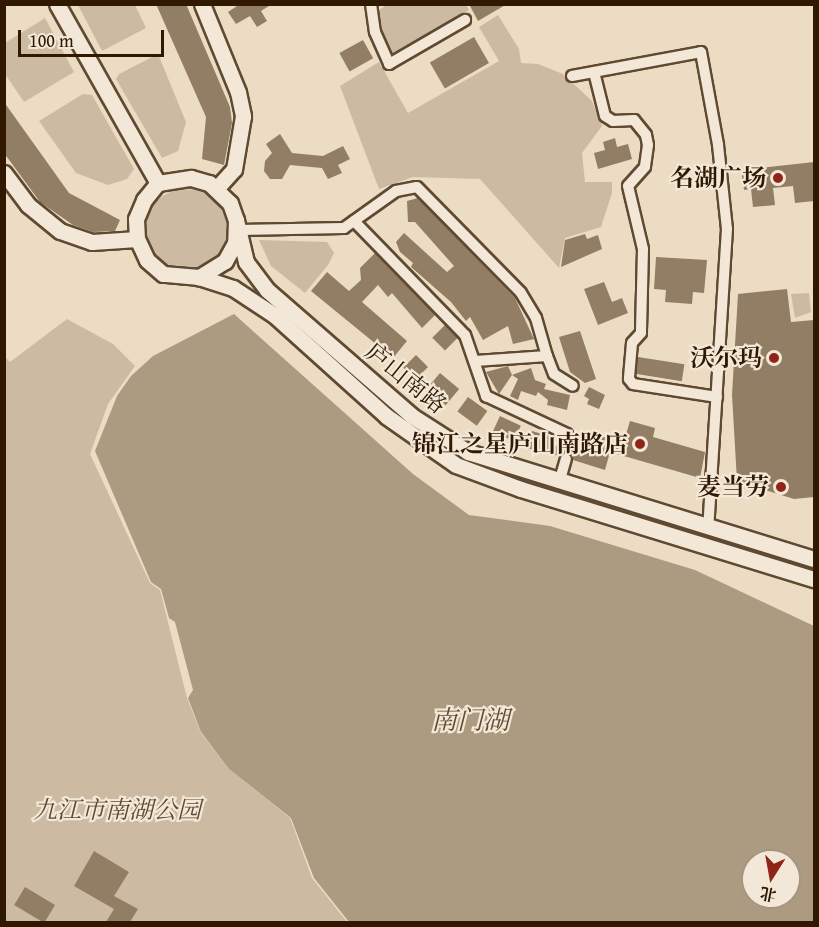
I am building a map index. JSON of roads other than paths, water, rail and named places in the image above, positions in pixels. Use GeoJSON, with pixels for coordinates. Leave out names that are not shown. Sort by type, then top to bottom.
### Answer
{"type":"FeatureCollection","features":[{"type":"Feature","properties":{"kind":"main road"},"geometry":{"type":"LineString","coordinates":[[57,4],[158,183]]}},
{"type":"Feature","properties":{"kind":"main road"},"geometry":{"type":"LineString","coordinates":[[202,4],[238,92],[243,116],[234,169],[217,188]]}},
{"type":"Feature","properties":{"kind":"main road"},"geometry":{"type":"LineString","coordinates":[[4,173],[28,205],[60,231],[92,242],[137,239]]}},
{"type":"Feature","properties":{"kind":"main road"},"geometry":{"type":"LineString","coordinates":[[191,178],[217,188],[230,203],[238,225],[235,243],[225,261],[199,277],[163,274],[147,260],[137,239],[136,219],[144,200],[158,183],[191,178]]}},
{"type":"Feature","properties":{"kind":"main road","name":"庐山南路"},"geometry":{"type":"LineString","coordinates":[[238,225],[246,262],[267,290],[412,416],[468,452],[560,483],[814,559]]}},
{"type":"Feature","properties":{"kind":"main road","name":"庐山南路"},"geometry":{"type":"LineString","coordinates":[[199,277],[233,288],[274,315],[386,416],[456,465],[521,489],[814,579]]}},
{"type":"Feature","properties":{"kind":"street"},"geometry":{"type":"LineString","coordinates":[[372,4],[375,32],[388,64],[465,21]]}},
{"type":"Feature","properties":{"kind":"street"},"geometry":{"type":"LineString","coordinates":[[572,76],[701,52],[718,145],[727,229],[708,528]]}},
{"type":"Feature","properties":{"kind":"street"},"geometry":{"type":"LineString","coordinates":[[594,72],[606,116],[613,121],[634,120],[648,145],[645,167],[628,186],[643,249],[641,333],[632,343],[629,379],[633,384],[717,397]]}},
{"type":"Feature","properties":{"kind":"street"},"geometry":{"type":"LineString","coordinates":[[238,225],[330,231],[344,228],[396,191],[417,187],[521,293],[536,318],[554,374],[573,386]]}},
{"type":"Feature","properties":{"kind":"street"},"geometry":{"type":"LineString","coordinates":[[354,221],[465,335],[486,396],[567,434],[569,447]]}},
{"type":"Feature","properties":{"kind":"street"},"geometry":{"type":"LineString","coordinates":[[475,361],[547,356]]}},
{"type":"Feature","properties":{"kind":"street"},"geometry":{"type":"LineString","coordinates":[[560,483],[566,459]]}},
{"type":"Feature","properties":{"kind":"water","name":"南门湖"},"geometry":{"type":"Polygon","coordinates":[[[234,314],[413,474],[469,515],[550,526],[695,570],[814,626],[814,922],[349,922],[314,878],[291,818],[229,769],[201,732],[188,698],[193,690],[175,622],[169,618],[161,589],[151,582],[95,451],[117,396],[131,376],[153,356],[234,314]]]}},
{"type":"Feature","properties":{"kind":"place","name":"名湖广场"},"geometry":{"type":"Point","coordinates":[778,178]}},
{"type":"Feature","properties":{"kind":"place","name":"沃尔玛"},"geometry":{"type":"Point","coordinates":[774,358]}},
{"type":"Feature","properties":{"kind":"place","name":"锦江之星庐山南路店"},"geometry":{"type":"Point","coordinates":[640,444]}},
{"type":"Feature","properties":{"kind":"place","name":"麦当劳"},"geometry":{"type":"Point","coordinates":[781,487]}},
{"type":"Feature","properties":{"kind":"park label","name":"九江市南湖公园"},"geometry":{"type":"Point","coordinates":[117,810]}}]}
